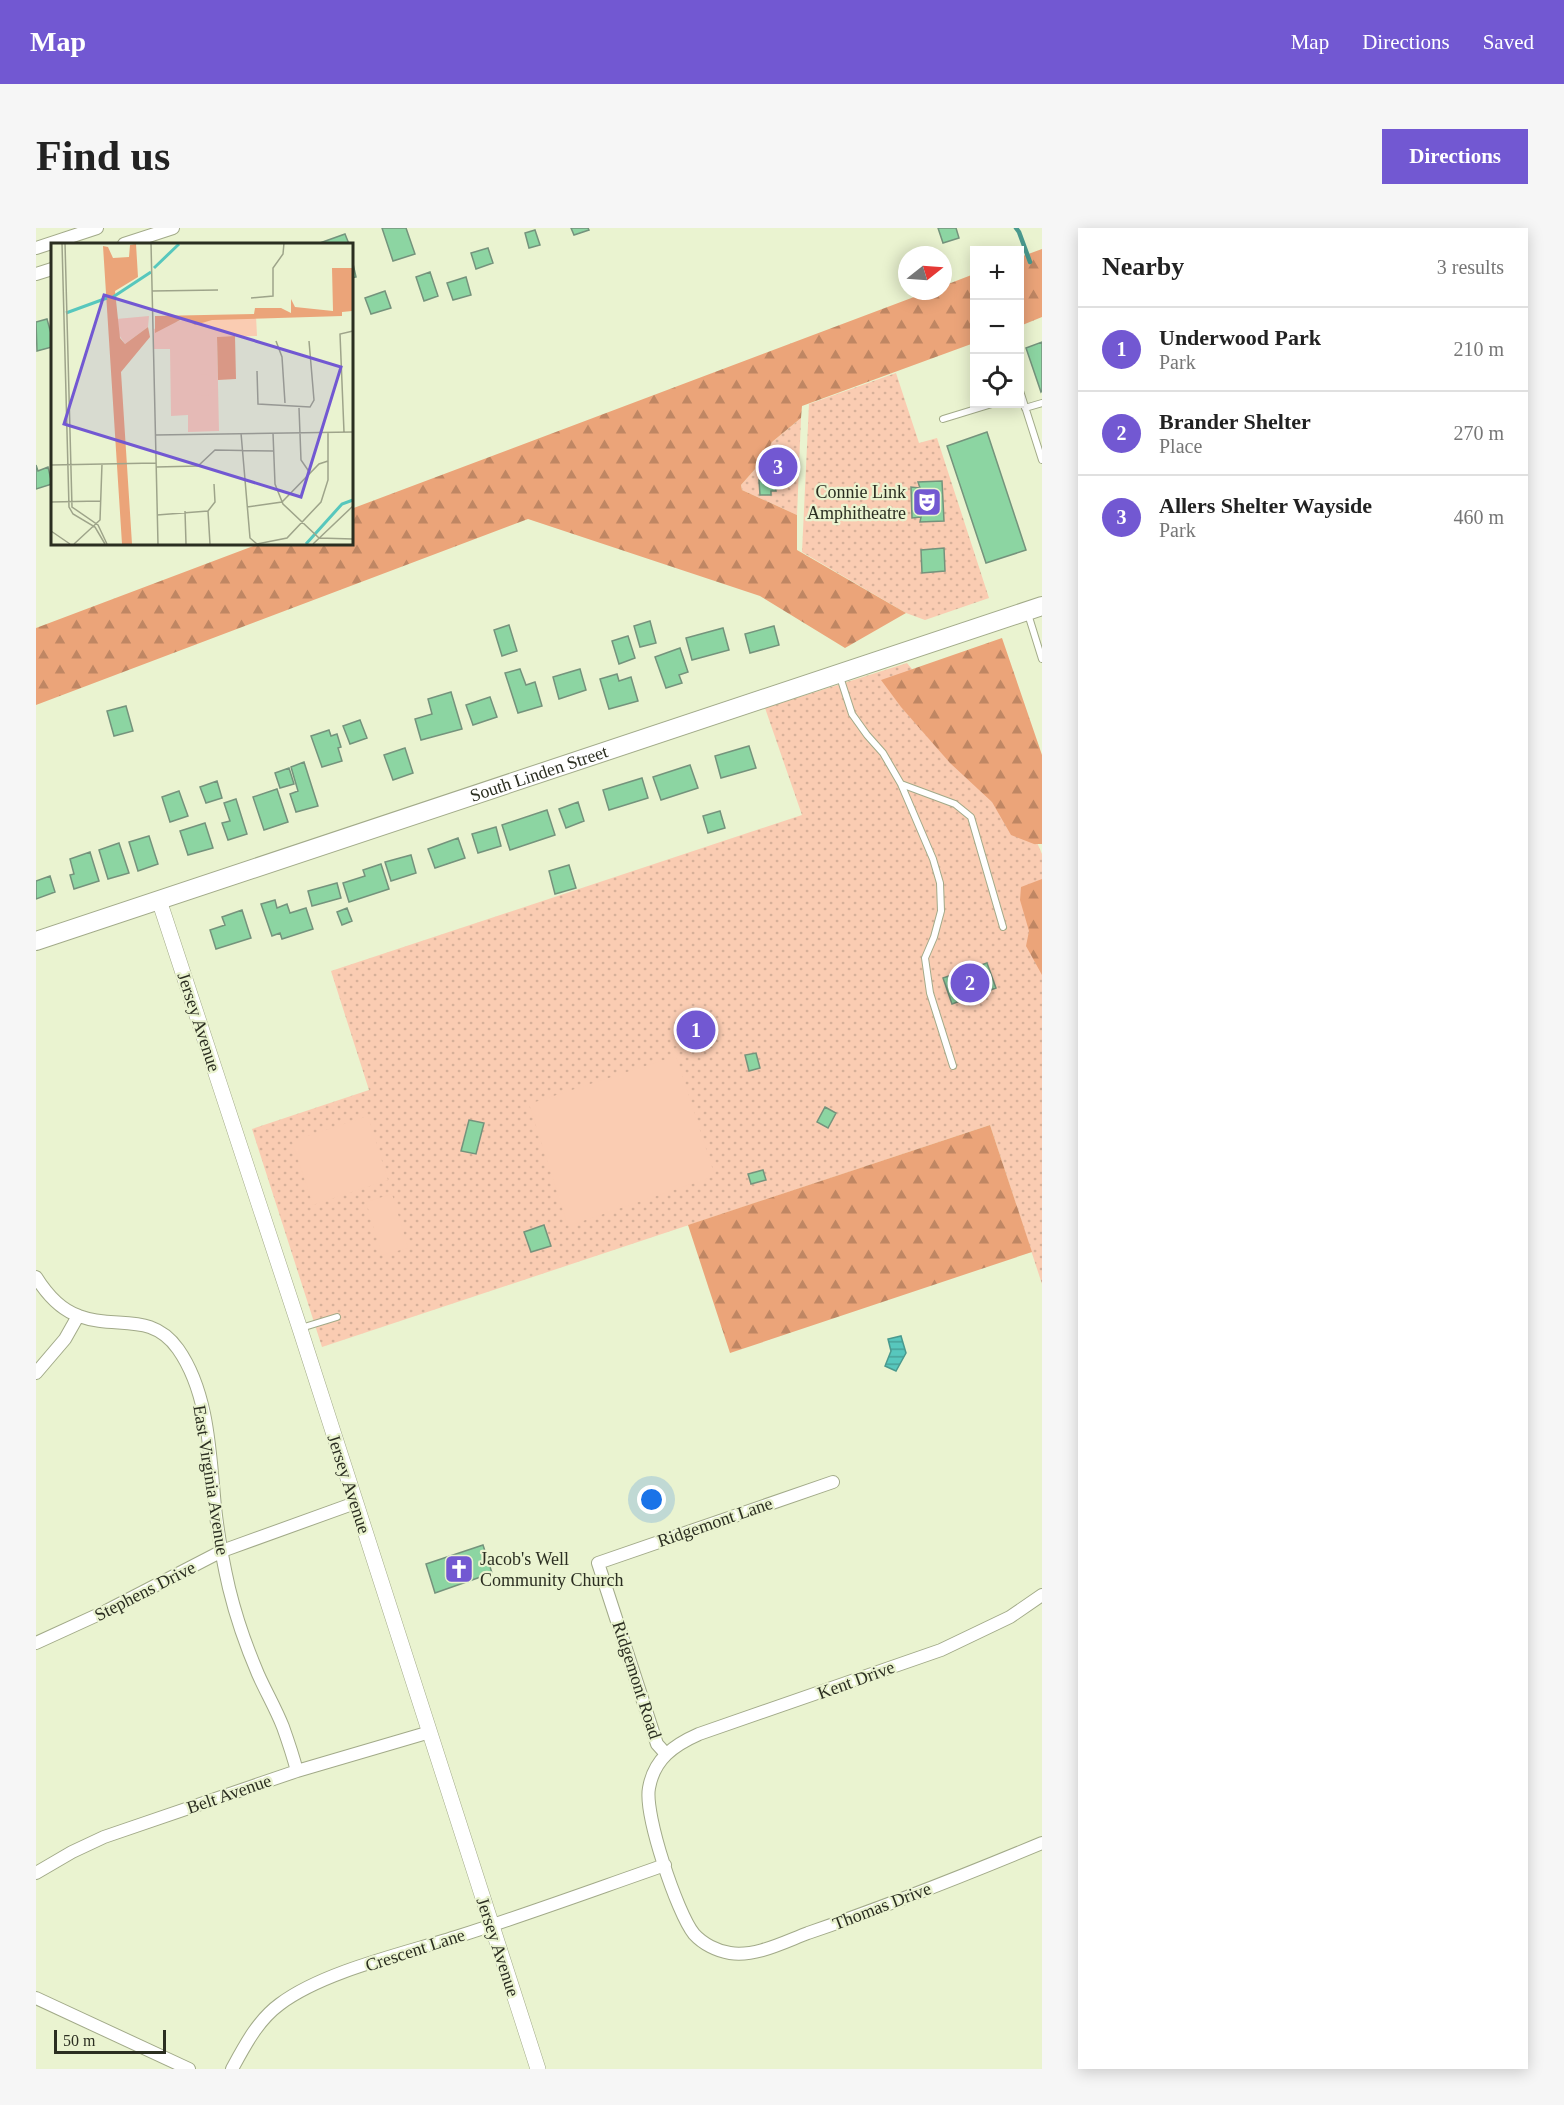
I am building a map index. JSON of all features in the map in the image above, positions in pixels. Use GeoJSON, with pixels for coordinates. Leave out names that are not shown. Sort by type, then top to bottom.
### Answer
{"type":"FeatureCollection","features":[{"type":"Feature","properties":{"kind":"main road","name":"South Linden Street"},"geometry":{"type":"LineString","coordinates":[[36,941],[1034,608]]}},
{"type":"Feature","properties":{"kind":"street"},"geometry":{"type":"LineString","coordinates":[[51,243],[97,228]]}},
{"type":"Feature","properties":{"kind":"street"},"geometry":{"type":"LineString","coordinates":[[127,243],[173,228]]}},
{"type":"Feature","properties":{"kind":"street"},"geometry":{"type":"LineString","coordinates":[[36,248],[51,243]]}},
{"type":"Feature","properties":{"kind":"street"},"geometry":{"type":"LineString","coordinates":[[36,274],[51,269]]}},
{"type":"Feature","properties":{"kind":"street","name":"Jersey Avenue"},"geometry":{"type":"LineString","coordinates":[[159,900],[300,1329],[538,2069]]}},
{"type":"Feature","properties":{"kind":"street","name":"East Virginia Avenue"},"geometry":{"type":"LineString","coordinates":[[36,1277],[58,1303],[78,1316],[104,1322],[137,1323],[157,1329],[168,1336],[185,1359],[201,1403],[207,1429],[222,1551],[239,1625],[283,1728],[297,1771]]}},
{"type":"Feature","properties":{"kind":"street"},"geometry":{"type":"LineString","coordinates":[[36,1373],[65,1339],[78,1316]]}},
{"type":"Feature","properties":{"kind":"street","name":"Ridgemont Lane"},"geometry":{"type":"LineString","coordinates":[[598,1563],[833,1482]]}},
{"type":"Feature","properties":{"kind":"street","name":"Stephens Drive"},"geometry":{"type":"LineString","coordinates":[[36,1643],[106,1611],[222,1551],[355,1503]]}},
{"type":"Feature","properties":{"kind":"street","name":"Ridgemont Road"},"geometry":{"type":"LineString","coordinates":[[598,1563],[657,1744],[666,1754],[655,1769],[649,1786],[648,1801],[650,1815],[673,1891],[688,1926],[705,1943],[719,1950]]}},
{"type":"Feature","properties":{"kind":"street","name":"Kent Drive"},"geometry":{"type":"LineString","coordinates":[[666,1754],[677,1744],[699,1734],[941,1650],[995,1625],[1042,1595]]}},
{"type":"Feature","properties":{"kind":"street","name":"Belt Avenue"},"geometry":{"type":"LineString","coordinates":[[36,1873],[104,1837],[297,1771],[430,1732]]}},
{"type":"Feature","properties":{"kind":"street","name":"Thomas Drive"},"geometry":{"type":"LineString","coordinates":[[719,1950],[742,1954],[755,1952],[856,1917],[1042,1843]]}},
{"type":"Feature","properties":{"kind":"street","name":"Crescent Lane"},"geometry":{"type":"LineString","coordinates":[[232,2069],[264,2018],[297,1992],[362,1967],[492,1926],[665,1865]]}},
{"type":"Feature","properties":{"kind":"street"},"geometry":{"type":"LineString","coordinates":[[36,1998],[189,2069]]}},
{"type":"Feature","properties":{"kind":"lane"},"geometry":{"type":"LineString","coordinates":[[1042,403],[1025,408],[1042,460]]}},
{"type":"Feature","properties":{"kind":"lane"},"geometry":{"type":"LineString","coordinates":[[943,419],[979,408]]}},
{"type":"Feature","properties":{"kind":"lane"},"geometry":{"type":"LineString","coordinates":[[1034,608],[1042,659]]}},
{"type":"Feature","properties":{"kind":"lane"},"geometry":{"type":"LineString","coordinates":[[839,673],[852,714],[883,753],[901,784],[933,859],[940,883],[940,911],[934,937],[925,958],[930,993],[953,1066]]}},
{"type":"Feature","properties":{"kind":"lane"},"geometry":{"type":"LineString","coordinates":[[901,784],[955,804],[971,817],[1003,927]]}},
{"type":"Feature","properties":{"kind":"lane"},"geometry":{"type":"LineString","coordinates":[[300,1329],[337,1317]]}},
{"type":"Feature","properties":{"kind":"shaded area","name":"Connie Link Amphitheatre"},"geometry":{"type":"Polygon","coordinates":[[[896,373],[919,443],[937,438],[989,598],[925,620],[906,613],[802,552],[809,404],[896,373]]]}},
{"type":"Feature","properties":{"kind":"shaded area"},"geometry":{"type":"Polygon","coordinates":[[[801,418],[797,515],[742,490],[741,485],[764,459],[772,442],[801,418]]]}},
{"type":"Feature","properties":{"kind":"shaded area"},"geometry":{"type":"Polygon","coordinates":[[[907,663],[999,775],[1042,854],[1042,1284],[990,1125],[322,1347],[252,1129],[369,1090],[331,971],[802,815],[765,708],[907,663]]]}},
{"type":"Feature","properties":{"kind":"shaded area"},"geometry":{"type":"Polygon","coordinates":[[[676,1056],[715,1176],[568,1226],[529,1104],[676,1056]]]}},
{"type":"Feature","properties":{"kind":"shaded area"},"geometry":{"type":"Polygon","coordinates":[[[368,1116],[388,1180],[313,1205],[292,1141],[368,1116]]]}},
{"type":"Feature","properties":{"kind":"shaded area"},"geometry":{"type":"Polygon","coordinates":[[[392,1194],[408,1248],[382,1255],[366,1202],[392,1194]]]}},
{"type":"Feature","properties":{"kind":"green space"},"geometry":{"type":"Polygon","coordinates":[[[1042,249],[1042,317],[1024,324],[1024,300],[1024,256],[1042,249]]]}},
{"type":"Feature","properties":{"kind":"green space"},"geometry":{"type":"Polygon","coordinates":[[[970,276],[970,344],[802,406],[801,418],[772,442],[764,459],[741,485],[742,490],[797,515],[797,550],[906,613],[845,648],[760,596],[528,519],[36,705],[36,628],[258,544],[352,544],[352,509],[906,300],[952,300],[952,283],[970,276]]]}},
{"type":"Feature","properties":{"kind":"green space"},"geometry":{"type":"Polygon","coordinates":[[[1002,638],[1042,755],[1042,844],[1034,844],[1011,835],[992,802],[950,763],[901,707],[881,680],[1002,638]]]}},
{"type":"Feature","properties":{"kind":"green space"},"geometry":{"type":"Polygon","coordinates":[[[1042,879],[1042,975],[1026,946],[1029,931],[1020,900],[1021,887],[1042,879]]]}},
{"type":"Feature","properties":{"kind":"green space"},"geometry":{"type":"Polygon","coordinates":[[[990,1125],[1032,1252],[730,1353],[688,1225],[990,1125]]]}},
{"type":"Feature","properties":{"kind":"water"},"geometry":{"type":"Polygon","coordinates":[[[901,1336],[906,1353],[896,1371],[885,1366],[891,1351],[888,1339],[901,1336]]]}},
{"type":"Feature","properties":{"kind":"building"},"geometry":{"type":"Polygon","coordinates":[[[382,228],[406,228],[415,254],[393,261],[382,228]]]}},
{"type":"Feature","properties":{"kind":"building"},"geometry":{"type":"Polygon","coordinates":[[[571,228],[588,228],[589,230],[574,235],[571,228]]]}},
{"type":"Feature","properties":{"kind":"building"},"geometry":{"type":"Polygon","coordinates":[[[938,228],[956,228],[959,238],[943,243],[938,228]]]}},
{"type":"Feature","properties":{"kind":"building"},"geometry":{"type":"Polygon","coordinates":[[[535,230],[540,245],[529,248],[525,233],[535,230]]]}},
{"type":"Feature","properties":{"kind":"building"},"geometry":{"type":"Polygon","coordinates":[[[345,234],[349,243],[320,243],[345,234]]]}},
{"type":"Feature","properties":{"kind":"building"},"geometry":{"type":"Polygon","coordinates":[[[488,248],[493,263],[476,269],[471,253],[488,248]]]}},
{"type":"Feature","properties":{"kind":"building"},"geometry":{"type":"Polygon","coordinates":[[[352,259],[356,277],[352,278],[352,259]]]}},
{"type":"Feature","properties":{"kind":"building"},"geometry":{"type":"Polygon","coordinates":[[[430,272],[438,296],[424,301],[416,277],[430,272]]]}},
{"type":"Feature","properties":{"kind":"building"},"geometry":{"type":"Polygon","coordinates":[[[466,277],[471,295],[453,300],[447,283],[466,277]]]}},
{"type":"Feature","properties":{"kind":"building"},"geometry":{"type":"Polygon","coordinates":[[[385,291],[391,308],[371,314],[365,298],[385,291]]]}},
{"type":"Feature","properties":{"kind":"building"},"geometry":{"type":"Polygon","coordinates":[[[47,319],[51,333],[51,347],[37,351],[36,322],[47,319]]]}},
{"type":"Feature","properties":{"kind":"building"},"geometry":{"type":"Polygon","coordinates":[[[1042,342],[1042,391],[1041,392],[1026,348],[1042,342]]]}},
{"type":"Feature","properties":{"kind":"building"},"geometry":{"type":"Polygon","coordinates":[[[987,432],[1026,550],[986,563],[947,446],[987,432]]]}},
{"type":"Feature","properties":{"kind":"building"},"geometry":{"type":"Polygon","coordinates":[[[36,465],[38,471],[48,467],[51,484],[36,489],[36,465]]]}},
{"type":"Feature","properties":{"kind":"building"},"geometry":{"type":"Polygon","coordinates":[[[759,480],[771,480],[771,485],[775,485],[776,491],[771,491],[771,495],[760,495],[759,480]]]}},
{"type":"Feature","properties":{"kind":"building","name":"Connie Link Amphitheatre"},"geometry":{"type":"Polygon","coordinates":[[[942,481],[944,521],[920,522],[921,517],[912,518],[911,487],[920,488],[918,482],[942,481]]]}},
{"type":"Feature","properties":{"kind":"building"},"geometry":{"type":"Polygon","coordinates":[[[944,548],[945,571],[922,573],[921,550],[944,548]]]}},
{"type":"Feature","properties":{"kind":"building"},"geometry":{"type":"Polygon","coordinates":[[[650,621],[656,643],[640,647],[634,626],[650,621]]]}},
{"type":"Feature","properties":{"kind":"building"},"geometry":{"type":"Polygon","coordinates":[[[509,625],[517,651],[502,656],[494,630],[509,625]]]}},
{"type":"Feature","properties":{"kind":"building"},"geometry":{"type":"Polygon","coordinates":[[[774,626],[779,645],[750,653],[745,634],[774,626]]]}},
{"type":"Feature","properties":{"kind":"building"},"geometry":{"type":"Polygon","coordinates":[[[723,628],[729,650],[692,660],[686,638],[723,628]]]}},
{"type":"Feature","properties":{"kind":"building"},"geometry":{"type":"Polygon","coordinates":[[[628,636],[635,658],[619,664],[612,641],[628,636]]]}},
{"type":"Feature","properties":{"kind":"building"},"geometry":{"type":"Polygon","coordinates":[[[680,648],[688,672],[679,675],[682,683],[666,688],[655,657],[680,648]]]}},
{"type":"Feature","properties":{"kind":"building"},"geometry":{"type":"Polygon","coordinates":[[[520,669],[526,685],[535,682],[542,706],[518,713],[505,673],[520,669]]]}},
{"type":"Feature","properties":{"kind":"building"},"geometry":{"type":"Polygon","coordinates":[[[580,669],[586,690],[559,699],[553,677],[580,669]]]}},
{"type":"Feature","properties":{"kind":"building"},"geometry":{"type":"Polygon","coordinates":[[[617,674],[619,681],[631,677],[638,701],[609,709],[600,679],[617,674]]]}},
{"type":"Feature","properties":{"kind":"building"},"geometry":{"type":"Polygon","coordinates":[[[451,692],[462,729],[421,740],[415,719],[432,714],[428,699],[451,692]]]}},
{"type":"Feature","properties":{"kind":"building"},"geometry":{"type":"Polygon","coordinates":[[[490,697],[497,717],[473,725],[466,705],[490,697]]]}},
{"type":"Feature","properties":{"kind":"building"},"geometry":{"type":"Polygon","coordinates":[[[126,706],[133,731],[114,736],[107,711],[126,706]]]}},
{"type":"Feature","properties":{"kind":"building"},"geometry":{"type":"Polygon","coordinates":[[[360,720],[367,738],[350,744],[343,726],[360,720]]]}},
{"type":"Feature","properties":{"kind":"building"},"geometry":{"type":"Polygon","coordinates":[[[329,730],[331,736],[337,734],[342,761],[322,767],[311,736],[329,730]]]}},
{"type":"Feature","properties":{"kind":"building"},"geometry":{"type":"Polygon","coordinates":[[[749,746],[756,768],[721,778],[715,756],[749,746]]]}},
{"type":"Feature","properties":{"kind":"building"},"geometry":{"type":"Polygon","coordinates":[[[405,748],[413,773],[393,780],[384,755],[405,748]]]}},
{"type":"Feature","properties":{"kind":"building"},"geometry":{"type":"Polygon","coordinates":[[[304,762],[318,806],[296,812],[290,794],[298,791],[291,767],[304,762]]]}},
{"type":"Feature","properties":{"kind":"building"},"geometry":{"type":"Polygon","coordinates":[[[690,765],[698,788],[661,800],[653,777],[690,765]]]}},
{"type":"Feature","properties":{"kind":"building"},"geometry":{"type":"Polygon","coordinates":[[[289,768],[294,784],[280,788],[275,773],[289,768]]]}},
{"type":"Feature","properties":{"kind":"building"},"geometry":{"type":"Polygon","coordinates":[[[642,778],[648,798],[609,810],[603,790],[642,778]]]}},
{"type":"Feature","properties":{"kind":"building"},"geometry":{"type":"Polygon","coordinates":[[[217,781],[222,798],[206,803],[200,787],[217,781]]]}},
{"type":"Feature","properties":{"kind":"building"},"geometry":{"type":"Polygon","coordinates":[[[277,789],[288,822],[264,830],[253,797],[277,789]]]}},
{"type":"Feature","properties":{"kind":"building"},"geometry":{"type":"Polygon","coordinates":[[[179,791],[188,816],[170,822],[162,797],[179,791]]]}},
{"type":"Feature","properties":{"kind":"building"},"geometry":{"type":"Polygon","coordinates":[[[236,799],[247,834],[228,840],[222,823],[230,821],[224,803],[236,799]]]}},
{"type":"Feature","properties":{"kind":"building"},"geometry":{"type":"Polygon","coordinates":[[[578,802],[584,821],[566,828],[559,809],[578,802]]]}},
{"type":"Feature","properties":{"kind":"building"},"geometry":{"type":"Polygon","coordinates":[[[547,810],[555,835],[510,850],[502,825],[547,810]]]}},
{"type":"Feature","properties":{"kind":"building"},"geometry":{"type":"Polygon","coordinates":[[[720,811],[725,828],[708,833],[703,816],[720,811]]]}},
{"type":"Feature","properties":{"kind":"building"},"geometry":{"type":"Polygon","coordinates":[[[205,823],[213,848],[188,855],[180,831],[205,823]]]}},
{"type":"Feature","properties":{"kind":"building"},"geometry":{"type":"Polygon","coordinates":[[[496,827],[501,846],[478,853],[472,834],[496,827]]]}},
{"type":"Feature","properties":{"kind":"building"},"geometry":{"type":"Polygon","coordinates":[[[149,836],[158,864],[138,871],[129,842],[149,836]]]}},
{"type":"Feature","properties":{"kind":"building"},"geometry":{"type":"Polygon","coordinates":[[[458,838],[465,858],[435,868],[428,849],[458,838]]]}},
{"type":"Feature","properties":{"kind":"building"},"geometry":{"type":"Polygon","coordinates":[[[119,843],[129,873],[108,879],[99,850],[119,843]]]}},
{"type":"Feature","properties":{"kind":"building"},"geometry":{"type":"Polygon","coordinates":[[[90,852],[99,881],[74,889],[70,875],[74,874],[70,859],[90,852]]]}},
{"type":"Feature","properties":{"kind":"building"},"geometry":{"type":"Polygon","coordinates":[[[411,855],[416,873],[391,881],[385,862],[411,855]]]}},
{"type":"Feature","properties":{"kind":"building"},"geometry":{"type":"Polygon","coordinates":[[[381,864],[389,889],[349,902],[343,883],[365,876],[363,870],[381,864]]]}},
{"type":"Feature","properties":{"kind":"building"},"geometry":{"type":"Polygon","coordinates":[[[569,865],[576,888],[555,894],[549,871],[569,865]]]}},
{"type":"Feature","properties":{"kind":"building"},"geometry":{"type":"Polygon","coordinates":[[[50,876],[55,892],[36,899],[36,881],[50,876]]]}},
{"type":"Feature","properties":{"kind":"building"},"geometry":{"type":"Polygon","coordinates":[[[337,883],[341,898],[312,906],[308,891],[337,883]]]}},
{"type":"Feature","properties":{"kind":"building"},"geometry":{"type":"Polygon","coordinates":[[[275,900],[277,908],[287,904],[290,913],[306,908],[313,929],[282,939],[280,933],[272,936],[261,904],[275,900]]]}},
{"type":"Feature","properties":{"kind":"building"},"geometry":{"type":"Polygon","coordinates":[[[347,908],[352,921],[342,925],[337,912],[347,908]]]}},
{"type":"Feature","properties":{"kind":"building"},"geometry":{"type":"Polygon","coordinates":[[[242,910],[251,938],[216,949],[210,930],[225,925],[222,917],[242,910]]]}},
{"type":"Feature","properties":{"kind":"building"},"geometry":{"type":"Polygon","coordinates":[[[987,963],[996,988],[952,1004],[943,978],[987,963]]]}},
{"type":"Feature","properties":{"kind":"building"},"geometry":{"type":"Polygon","coordinates":[[[756,1053],[760,1068],[749,1071],[745,1055],[756,1053]]]}},
{"type":"Feature","properties":{"kind":"building"},"geometry":{"type":"Polygon","coordinates":[[[825,1107],[836,1113],[828,1128],[817,1122],[825,1107]]]}},
{"type":"Feature","properties":{"kind":"building"},"geometry":{"type":"Polygon","coordinates":[[[469,1120],[484,1123],[476,1154],[461,1151],[469,1120]]]}},
{"type":"Feature","properties":{"kind":"building"},"geometry":{"type":"Polygon","coordinates":[[[763,1170],[766,1180],[751,1184],[748,1174],[763,1170]]]}},
{"type":"Feature","properties":{"kind":"building"},"geometry":{"type":"Polygon","coordinates":[[[544,1225],[551,1246],[531,1252],[524,1232],[544,1225]]]}},
{"type":"Feature","properties":{"kind":"building","name":"Jacob's Well Community Church"},"geometry":{"type":"Polygon","coordinates":[[[483,1545],[492,1573],[435,1593],[426,1564],[483,1545]]]}},
{"type":"Feature","properties":{"kind":"waterway"},"geometry":{"type":"LineString","coordinates":[[1016,228],[1030,262]]}},
{"type":"Feature","properties":{"kind":"place","name":"Allers Shelter Wayside"},"geometry":{"type":"Point","coordinates":[778,467]}},
{"type":"Feature","properties":{"kind":"place","name":"Connie Link Amphitheatre"},"geometry":{"type":"Point","coordinates":[927,502]}},
{"type":"Feature","properties":{"kind":"place","name":"Brander Shelter"},"geometry":{"type":"Point","coordinates":[970,983]}},
{"type":"Feature","properties":{"kind":"place","name":"Underwood Park"},"geometry":{"type":"Point","coordinates":[696,1030]}},
{"type":"Feature","properties":{"kind":"place","name":"Jacob's Well Community Church"},"geometry":{"type":"Point","coordinates":[459,1569]}}]}
